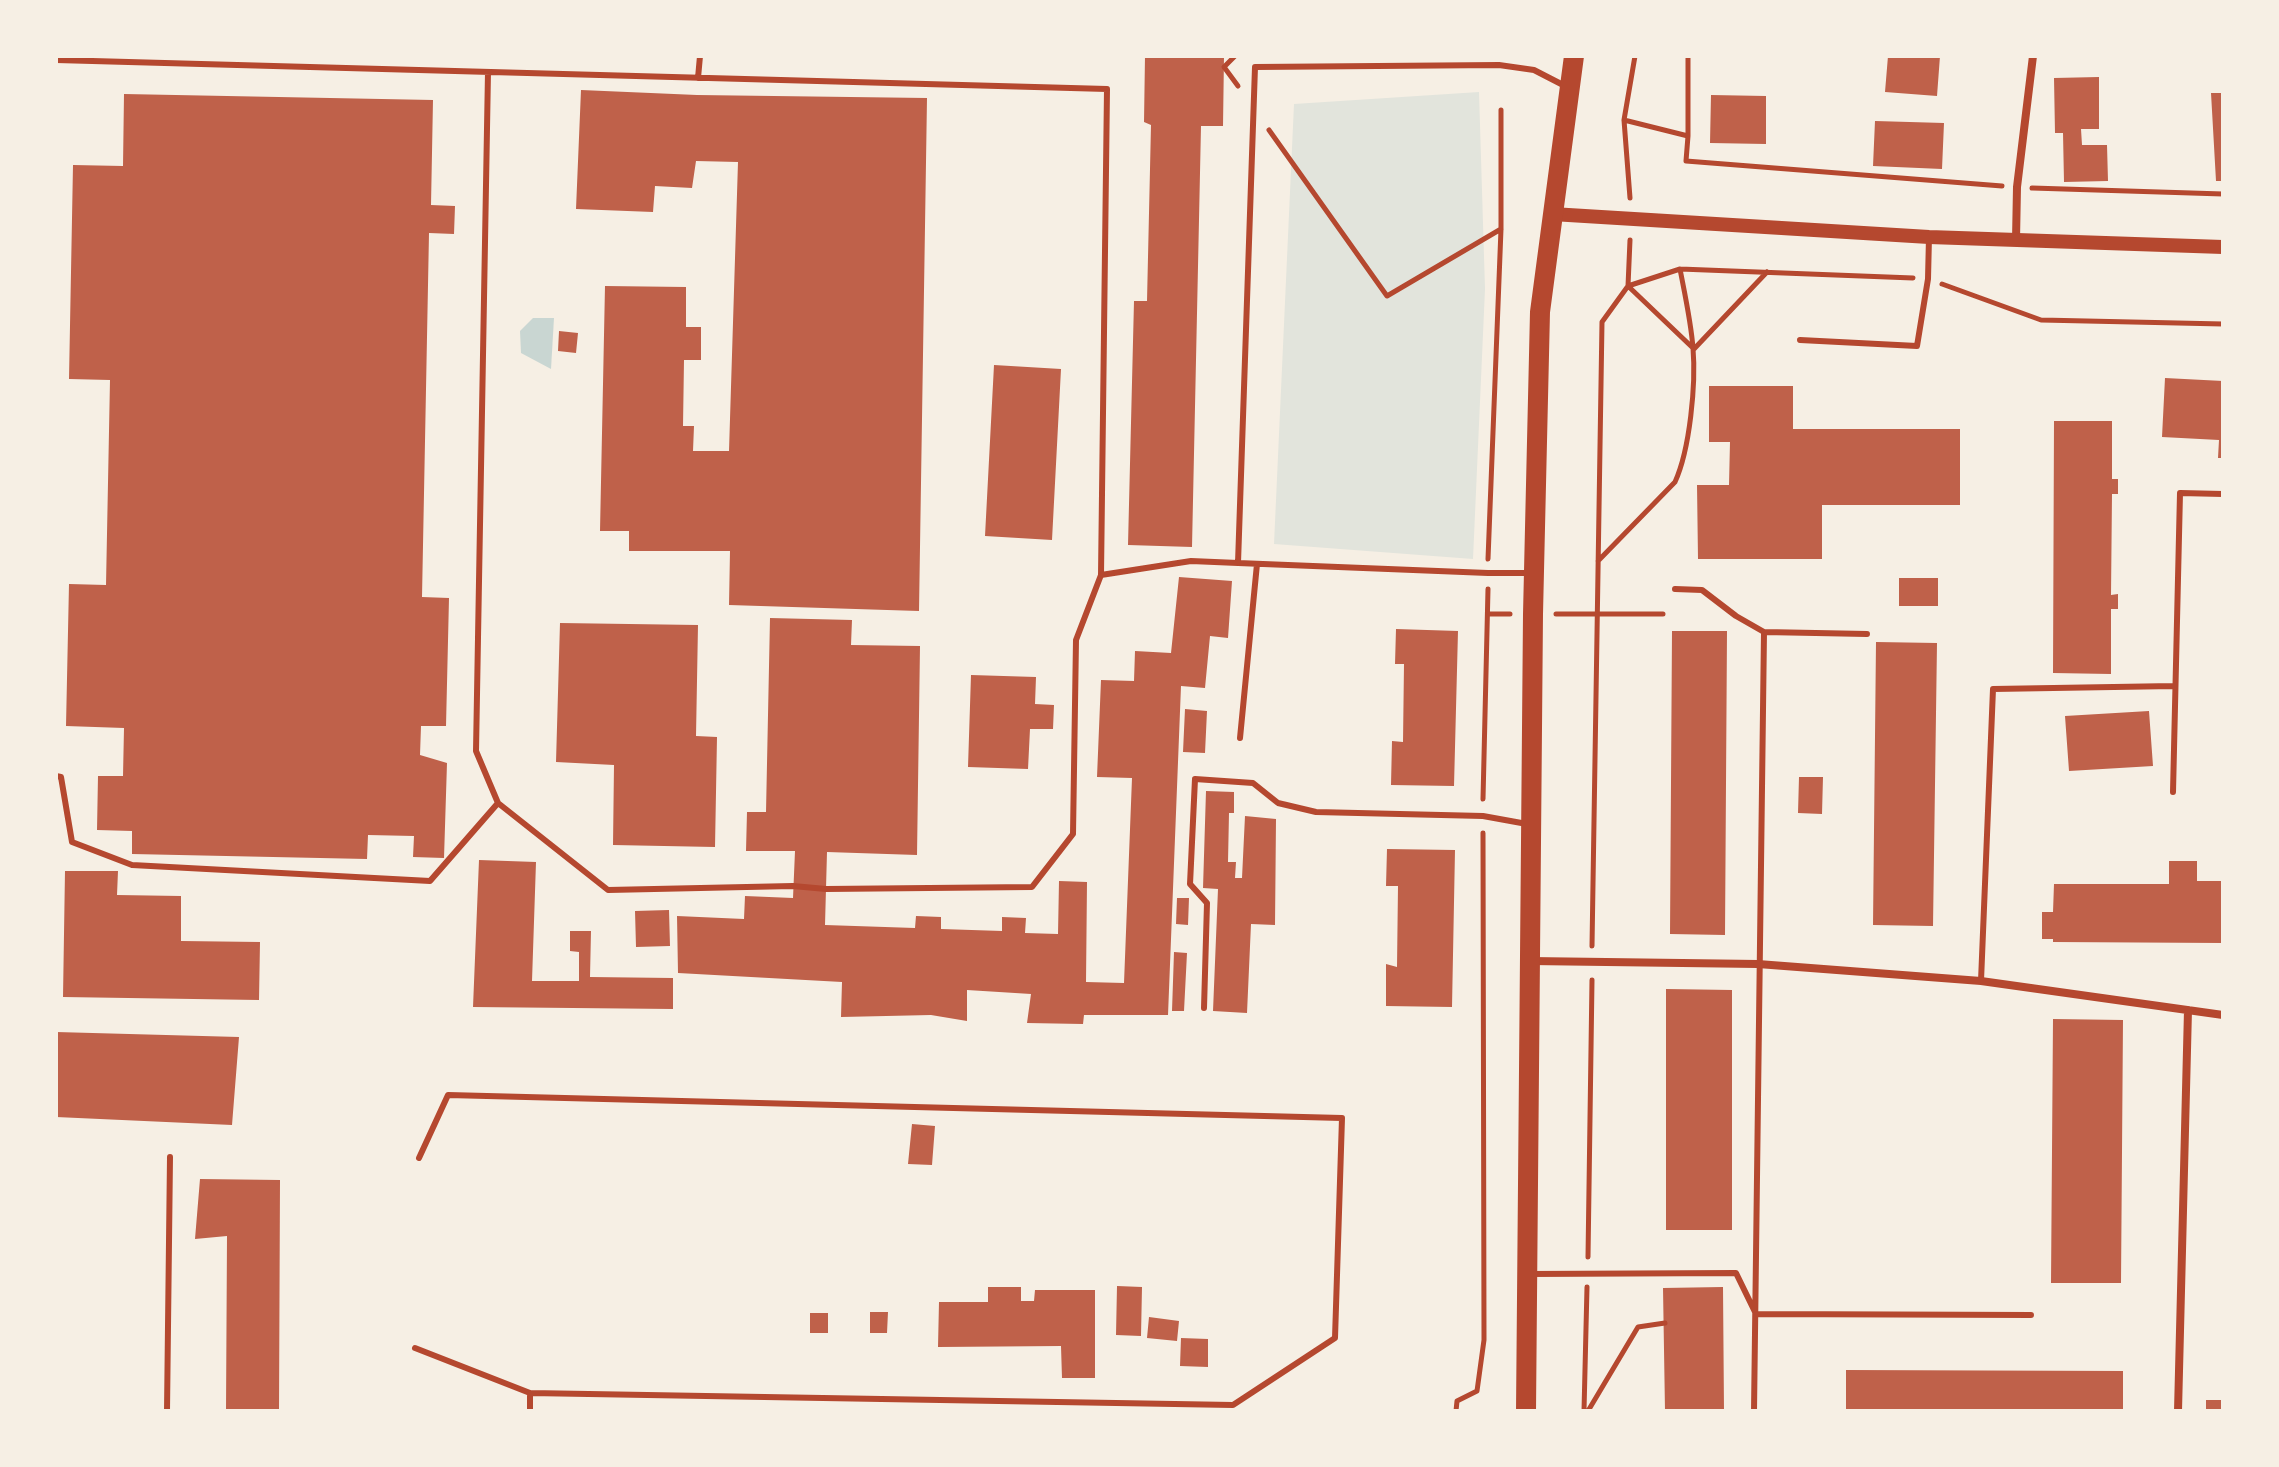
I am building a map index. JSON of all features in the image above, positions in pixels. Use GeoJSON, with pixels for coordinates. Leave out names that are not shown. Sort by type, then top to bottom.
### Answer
{"type":"FeatureCollection","features":[{"type":"Feature","properties":{"kind":"main road"},"geometry":{"type":"LineString","coordinates":[[1526,1411],[1533,614],[1540,312],[1574,56]]}},
{"type":"Feature","properties":{"kind":"street"},"geometry":{"type":"LineString","coordinates":[[2016,240],[2017,187],[2033,56]]}},
{"type":"Feature","properties":{"kind":"street"},"geometry":{"type":"LineString","coordinates":[[1552,214],[1929,237],[2223,247]]}},
{"type":"Feature","properties":{"kind":"street"},"geometry":{"type":"LineString","coordinates":[[1529,961],[1758,964],[1981,981],[2223,1015]]}},
{"type":"Feature","properties":{"kind":"street"},"geometry":{"type":"LineString","coordinates":[[2178,1411],[2188,1010]]}},
{"type":"Feature","properties":{"kind":"lane"},"geometry":{"type":"LineString","coordinates":[[277,66],[285,56]]}},
{"type":"Feature","properties":{"kind":"lane"},"geometry":{"type":"LineString","coordinates":[[698,78],[700,56]]}},
{"type":"Feature","properties":{"kind":"lane"},"geometry":{"type":"LineString","coordinates":[[56,60],[1107,89],[1101,575],[1076,640],[1073,834],[1032,887],[826,889],[793,886],[608,890],[498,803],[476,751],[488,72]]}},
{"type":"Feature","properties":{"kind":"lane"},"geometry":{"type":"LineString","coordinates":[[1238,563],[1255,67],[1499,65],[1534,70],[1569,88]]}},
{"type":"Feature","properties":{"kind":"lane"},"geometry":{"type":"LineString","coordinates":[[1800,340],[1917,346],[1928,279],[1929,237]]}},
{"type":"Feature","properties":{"kind":"lane"},"geometry":{"type":"LineString","coordinates":[[2173,792],[2180,493],[2223,494]]}},
{"type":"Feature","properties":{"kind":"lane"},"geometry":{"type":"LineString","coordinates":[[1101,575],[1191,561],[1534,573]]}},
{"type":"Feature","properties":{"kind":"lane"},"geometry":{"type":"LineString","coordinates":[[1240,738],[1257,564]]}},
{"type":"Feature","properties":{"kind":"lane"},"geometry":{"type":"LineString","coordinates":[[1675,589],[1702,590],[1736,616],[1764,632],[1867,634]]}},
{"type":"Feature","properties":{"kind":"lane"},"geometry":{"type":"LineString","coordinates":[[1754,1411],[1764,632]]}},
{"type":"Feature","properties":{"kind":"lane"},"geometry":{"type":"LineString","coordinates":[[1981,981],[1993,689],[2174,686]]}},
{"type":"Feature","properties":{"kind":"lane"},"geometry":{"type":"LineString","coordinates":[[56,776],[61,777],[72,842],[132,865],[430,881],[498,803]]}},
{"type":"Feature","properties":{"kind":"lane"},"geometry":{"type":"LineString","coordinates":[[1204,1008],[1207,903],[1190,884],[1195,779],[1253,783],[1278,803],[1316,812],[1483,816],[1531,824]]}},
{"type":"Feature","properties":{"kind":"lane"},"geometry":{"type":"LineString","coordinates":[[415,1348],[530,1393],[1233,1405],[1335,1338],[1342,1118],[448,1095],[419,1158]]}},
{"type":"Feature","properties":{"kind":"lane"},"geometry":{"type":"LineString","coordinates":[[167,1411],[170,1157]]}},
{"type":"Feature","properties":{"kind":"lane"},"geometry":{"type":"LineString","coordinates":[[1526,1274],[1736,1273],[1756,1314]]}},
{"type":"Feature","properties":{"kind":"lane"},"geometry":{"type":"LineString","coordinates":[[1756,1314],[2031,1315]]}},
{"type":"Feature","properties":{"kind":"lane"},"geometry":{"type":"LineString","coordinates":[[530,1393],[530,1411]]}},
{"type":"Feature","properties":{"kind":"path"},"geometry":{"type":"LineString","coordinates":[[1235,56],[1224,67],[1387,296],[1501,229]]}},
{"type":"Feature","properties":{"kind":"path"},"geometry":{"type":"LineString","coordinates":[[1586,1411],[1602,322],[1628,286],[1631,220],[1624,120],[1635,56]]}},
{"type":"Feature","properties":{"kind":"path"},"geometry":{"type":"LineString","coordinates":[[1688,56],[1686,161],[2017,187],[2223,194]]}},
{"type":"Feature","properties":{"kind":"path"},"geometry":{"type":"LineString","coordinates":[[1456,1411],[1457,1401],[1477,1391],[1484,1340],[1483,816],[1488,573],[1501,229],[1501,110]]}},
{"type":"Feature","properties":{"kind":"path"},"geometry":{"type":"LineString","coordinates":[[1624,120],[1688,136]]}},
{"type":"Feature","properties":{"kind":"path"},"geometry":{"type":"LineString","coordinates":[[1597,562],[1675,482],[1682,466],[1691,417],[1694,349],[1680,269]]}},
{"type":"Feature","properties":{"kind":"path"},"geometry":{"type":"LineString","coordinates":[[1694,349],[1767,272]]}},
{"type":"Feature","properties":{"kind":"path"},"geometry":{"type":"LineString","coordinates":[[1628,286],[1694,349]]}},
{"type":"Feature","properties":{"kind":"path"},"geometry":{"type":"LineString","coordinates":[[1488,614],[1663,614]]}},
{"type":"Feature","properties":{"kind":"path"},"geometry":{"type":"LineString","coordinates":[[1586,1411],[1638,1327],[1665,1323]]}},
{"type":"Feature","properties":{"kind":"shaded area"},"geometry":{"type":"Polygon","coordinates":[[[1479,92],[1485,289],[1473,559],[1274,544],[1294,104],[1479,92]]]}},
{"type":"Feature","properties":{"kind":"shaded area"},"geometry":{"type":"Polygon","coordinates":[[[533,318],[554,318],[551,369],[521,353],[520,331],[533,318]]]}},
{"type":"Feature","properties":{"kind":"building"},"geometry":{"type":"Polygon","coordinates":[[[1145,56],[1224,56],[1223,126],[1201,126],[1192,547],[1128,545],[1134,301],[1147,301],[1151,125],[1144,122],[1145,56]]]}},
{"type":"Feature","properties":{"kind":"building"},"geometry":{"type":"Polygon","coordinates":[[[1888,56],[1940,56],[1937,96],[1885,92],[1888,56]]]}},
{"type":"Feature","properties":{"kind":"building"},"geometry":{"type":"Polygon","coordinates":[[[2099,77],[2099,129],[2081,129],[2082,145],[2107,145],[2108,181],[2064,182],[2063,133],[2055,133],[2054,78],[2099,77]]]}},
{"type":"Feature","properties":{"kind":"building"},"geometry":{"type":"Polygon","coordinates":[[[581,90],[927,98],[919,611],[729,605],[730,551],[629,551],[629,531],[600,531],[605,286],[686,287],[686,327],[701,327],[701,360],[684,360],[683,426],[694,426],[693,451],[729,451],[738,162],[696,161],[692,188],[655,186],[653,212],[576,209],[581,90]]]}},
{"type":"Feature","properties":{"kind":"building"},"geometry":{"type":"Polygon","coordinates":[[[2211,93],[2223,93],[2223,181],[2216,181],[2211,93]]]}},
{"type":"Feature","properties":{"kind":"building"},"geometry":{"type":"Polygon","coordinates":[[[124,94],[433,100],[431,205],[455,206],[454,234],[429,233],[422,597],[449,598],[446,726],[421,726],[420,755],[447,763],[444,858],[413,857],[414,836],[368,835],[367,859],[132,854],[132,831],[97,830],[98,776],[123,776],[124,728],[66,726],[69,584],[106,585],[110,380],[69,379],[73,165],[123,166],[124,94]]]}},
{"type":"Feature","properties":{"kind":"building"},"geometry":{"type":"Polygon","coordinates":[[[1711,95],[1766,96],[1766,144],[1710,143],[1711,95]]]}},
{"type":"Feature","properties":{"kind":"building"},"geometry":{"type":"Polygon","coordinates":[[[1875,121],[1944,123],[1942,169],[1873,166],[1875,121]]]}},
{"type":"Feature","properties":{"kind":"building"},"geometry":{"type":"Polygon","coordinates":[[[559,331],[578,333],[576,353],[558,351],[559,331]]]}},
{"type":"Feature","properties":{"kind":"building"},"geometry":{"type":"Polygon","coordinates":[[[994,365],[1061,369],[1052,540],[985,536],[994,365]]]}},
{"type":"Feature","properties":{"kind":"building"},"geometry":{"type":"Polygon","coordinates":[[[2165,378],[2223,381],[2223,458],[2218,458],[2219,440],[2162,437],[2165,378]]]}},
{"type":"Feature","properties":{"kind":"building"},"geometry":{"type":"Polygon","coordinates":[[[1709,386],[1793,386],[1793,429],[1960,429],[1960,505],[1822,505],[1822,559],[1698,559],[1697,485],[1729,485],[1730,442],[1709,442],[1709,386]]]}},
{"type":"Feature","properties":{"kind":"building"},"geometry":{"type":"Polygon","coordinates":[[[2054,421],[2112,421],[2112,479],[2118,479],[2118,494],[2112,494],[2111,595],[2118,594],[2118,609],[2111,609],[2111,674],[2053,673],[2054,421]]]}},
{"type":"Feature","properties":{"kind":"building"},"geometry":{"type":"Polygon","coordinates":[[[1179,577],[1232,581],[1228,638],[1210,636],[1205,688],[1181,686],[1168,1015],[1084,1015],[1083,1024],[1027,1023],[1031,994],[967,990],[967,1021],[931,1015],[841,1017],[842,982],[678,973],[677,916],[744,919],[745,896],[793,898],[795,851],[746,851],[747,812],[766,812],[770,618],[852,620],[851,645],[920,646],[917,855],[827,852],[825,925],[915,928],[916,916],[941,917],[941,929],[1002,931],[1002,917],[1026,918],[1025,933],[1058,934],[1059,881],[1087,882],[1086,982],[1124,983],[1132,778],[1097,777],[1101,680],[1134,681],[1135,651],[1171,653],[1179,577]]]}},
{"type":"Feature","properties":{"kind":"building"},"geometry":{"type":"Polygon","coordinates":[[[1899,578],[1938,578],[1938,606],[1899,606],[1899,578]]]}},
{"type":"Feature","properties":{"kind":"building"},"geometry":{"type":"Polygon","coordinates":[[[560,623],[698,625],[696,736],[717,737],[715,847],[613,845],[614,765],[556,762],[560,623]]]}},
{"type":"Feature","properties":{"kind":"building"},"geometry":{"type":"Polygon","coordinates":[[[1396,629],[1458,631],[1454,786],[1391,785],[1392,741],[1403,742],[1404,664],[1395,664],[1396,629]]]}},
{"type":"Feature","properties":{"kind":"building"},"geometry":{"type":"Polygon","coordinates":[[[1672,631],[1727,631],[1725,935],[1670,934],[1672,631]]]}},
{"type":"Feature","properties":{"kind":"building"},"geometry":{"type":"Polygon","coordinates":[[[1876,642],[1937,643],[1933,926],[1873,925],[1876,642]]]}},
{"type":"Feature","properties":{"kind":"building"},"geometry":{"type":"Polygon","coordinates":[[[971,675],[1036,677],[1035,704],[1054,705],[1053,729],[1030,729],[1028,769],[968,767],[971,675]]]}},
{"type":"Feature","properties":{"kind":"building"},"geometry":{"type":"Polygon","coordinates":[[[1185,709],[1207,711],[1205,753],[1183,752],[1185,709]]]}},
{"type":"Feature","properties":{"kind":"building"},"geometry":{"type":"Polygon","coordinates":[[[2149,711],[2153,766],[2069,771],[2065,716],[2149,711]]]}},
{"type":"Feature","properties":{"kind":"building"},"geometry":{"type":"Polygon","coordinates":[[[1799,777],[1823,777],[1822,814],[1798,813],[1799,777]]]}},
{"type":"Feature","properties":{"kind":"building"},"geometry":{"type":"Polygon","coordinates":[[[1206,791],[1234,792],[1234,813],[1229,813],[1228,862],[1236,862],[1235,878],[1242,878],[1245,816],[1276,819],[1275,925],[1251,924],[1247,1013],[1213,1011],[1218,889],[1203,888],[1206,791]]]}},
{"type":"Feature","properties":{"kind":"building"},"geometry":{"type":"Polygon","coordinates":[[[1387,849],[1455,850],[1452,1007],[1386,1006],[1386,964],[1397,967],[1398,886],[1386,886],[1387,849]]]}},
{"type":"Feature","properties":{"kind":"building"},"geometry":{"type":"Polygon","coordinates":[[[479,860],[536,862],[532,981],[579,981],[579,952],[570,951],[570,931],[591,931],[590,977],[673,978],[673,1009],[473,1007],[479,860]]]}},
{"type":"Feature","properties":{"kind":"building"},"geometry":{"type":"Polygon","coordinates":[[[2169,861],[2197,861],[2197,881],[2223,881],[2223,943],[2053,942],[2053,939],[2042,939],[2042,912],[2053,912],[2054,884],[2169,884],[2169,861]]]}},
{"type":"Feature","properties":{"kind":"building"},"geometry":{"type":"Polygon","coordinates":[[[65,871],[118,871],[117,895],[181,896],[181,941],[260,942],[259,1000],[63,997],[65,871]]]}},
{"type":"Feature","properties":{"kind":"building"},"geometry":{"type":"Polygon","coordinates":[[[1177,898],[1189,898],[1188,925],[1176,924],[1177,898]]]}},
{"type":"Feature","properties":{"kind":"building"},"geometry":{"type":"Polygon","coordinates":[[[669,910],[670,946],[636,947],[635,911],[669,910]]]}},
{"type":"Feature","properties":{"kind":"building"},"geometry":{"type":"Polygon","coordinates":[[[1174,952],[1187,953],[1184,1011],[1172,1011],[1174,952]]]}},
{"type":"Feature","properties":{"kind":"building"},"geometry":{"type":"Polygon","coordinates":[[[1666,989],[1732,990],[1732,1230],[1666,1230],[1666,989]]]}},
{"type":"Feature","properties":{"kind":"building"},"geometry":{"type":"Polygon","coordinates":[[[2053,1019],[2123,1020],[2121,1283],[2051,1283],[2053,1019]]]}},
{"type":"Feature","properties":{"kind":"building"},"geometry":{"type":"Polygon","coordinates":[[[56,1032],[239,1037],[232,1125],[56,1117],[56,1032]]]}},
{"type":"Feature","properties":{"kind":"building"},"geometry":{"type":"Polygon","coordinates":[[[912,1124],[935,1126],[932,1165],[908,1164],[912,1124]]]}},
{"type":"Feature","properties":{"kind":"building"},"geometry":{"type":"Polygon","coordinates":[[[200,1179],[280,1180],[279,1411],[226,1411],[227,1236],[195,1239],[200,1179]]]}},
{"type":"Feature","properties":{"kind":"building"},"geometry":{"type":"Polygon","coordinates":[[[1117,1286],[1142,1287],[1141,1336],[1116,1335],[1117,1286]]]}},
{"type":"Feature","properties":{"kind":"building"},"geometry":{"type":"Polygon","coordinates":[[[988,1287],[1021,1287],[1021,1301],[1034,1301],[1035,1290],[1095,1290],[1095,1378],[1062,1378],[1061,1346],[938,1347],[939,1302],[988,1302],[988,1287]]]}},
{"type":"Feature","properties":{"kind":"building"},"geometry":{"type":"Polygon","coordinates":[[[1723,1287],[1724,1411],[1665,1411],[1663,1288],[1723,1287]]]}},
{"type":"Feature","properties":{"kind":"building"},"geometry":{"type":"Polygon","coordinates":[[[870,1312],[888,1312],[887,1333],[870,1333],[870,1312]]]}},
{"type":"Feature","properties":{"kind":"building"},"geometry":{"type":"Polygon","coordinates":[[[810,1313],[828,1313],[828,1333],[810,1333],[810,1313]]]}},
{"type":"Feature","properties":{"kind":"building"},"geometry":{"type":"Polygon","coordinates":[[[1149,1317],[1179,1321],[1177,1341],[1147,1338],[1149,1317]]]}},
{"type":"Feature","properties":{"kind":"building"},"geometry":{"type":"Polygon","coordinates":[[[1181,1338],[1208,1339],[1208,1367],[1180,1366],[1181,1338]]]}},
{"type":"Feature","properties":{"kind":"building"},"geometry":{"type":"Polygon","coordinates":[[[1846,1370],[2123,1371],[2123,1411],[1846,1411],[1846,1370]]]}},
{"type":"Feature","properties":{"kind":"building"},"geometry":{"type":"Polygon","coordinates":[[[2206,1400],[2223,1400],[2223,1411],[2206,1411],[2206,1400]]]}}]}
